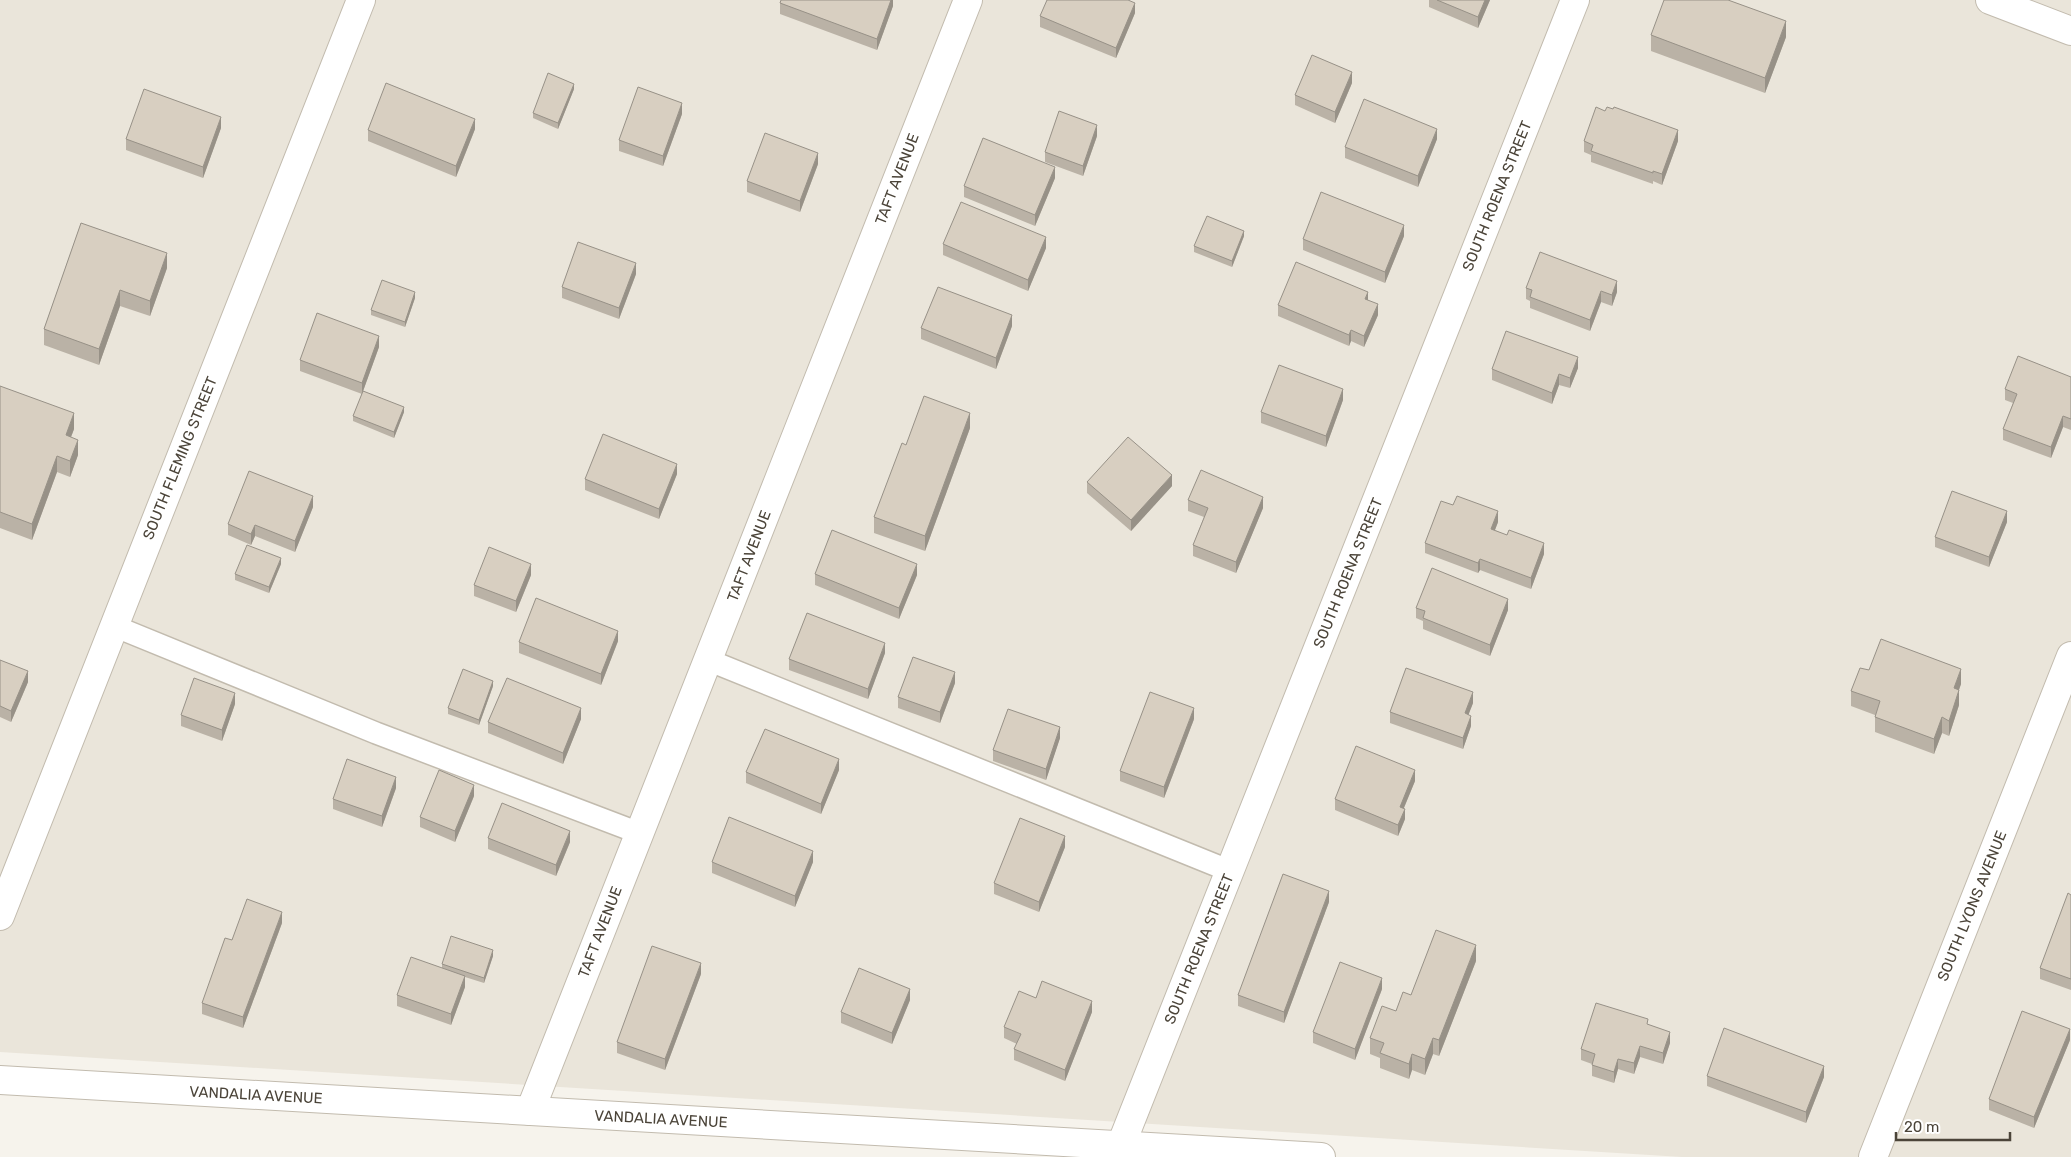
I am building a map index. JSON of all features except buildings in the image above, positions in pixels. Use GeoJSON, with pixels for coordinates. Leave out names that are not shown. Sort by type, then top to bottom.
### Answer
{"type":"FeatureCollection","features":[{"type":"Feature","properties":{"kind":"street","name":"SOUTH FLEMING STREET"},"geometry":{"type":"LineString","coordinates":[[0,916],[361,0]]}},
{"type":"Feature","properties":{"kind":"street","name":"TAFT AVENUE"},"geometry":{"type":"LineString","coordinates":[[530,1111],[968,0]]}},
{"type":"Feature","properties":{"kind":"street","name":"SOUTH ROENA STREET"},"geometry":{"type":"LineString","coordinates":[[1121,1145],[1575,0]]}},
{"type":"Feature","properties":{"kind":"street"},"geometry":{"type":"LineString","coordinates":[[1990,0],[2071,31]]}},
{"type":"Feature","properties":{"kind":"street","name":"SOUTH LYONS AVENUE"},"geometry":{"type":"LineString","coordinates":[[1873,1157],[2071,656]]}},
{"type":"Feature","properties":{"kind":"street","name":"VANDALIA AVENUE"},"geometry":{"type":"LineString","coordinates":[[0,1080],[1321,1157]]}},
{"type":"Feature","properties":{"kind":"lane"},"geometry":{"type":"LineString","coordinates":[[114,626],[376,733],[640,833]]}},
{"type":"Feature","properties":{"kind":"lane"},"geometry":{"type":"LineString","coordinates":[[708,660],[1230,872]]}},
{"type":"Feature","properties":{"kind":"shaded area"},"geometry":{"type":"Polygon","coordinates":[[[0,0],[2071,0],[2071,1157],[1682,1157],[0,1052],[0,0]]]}}]}
